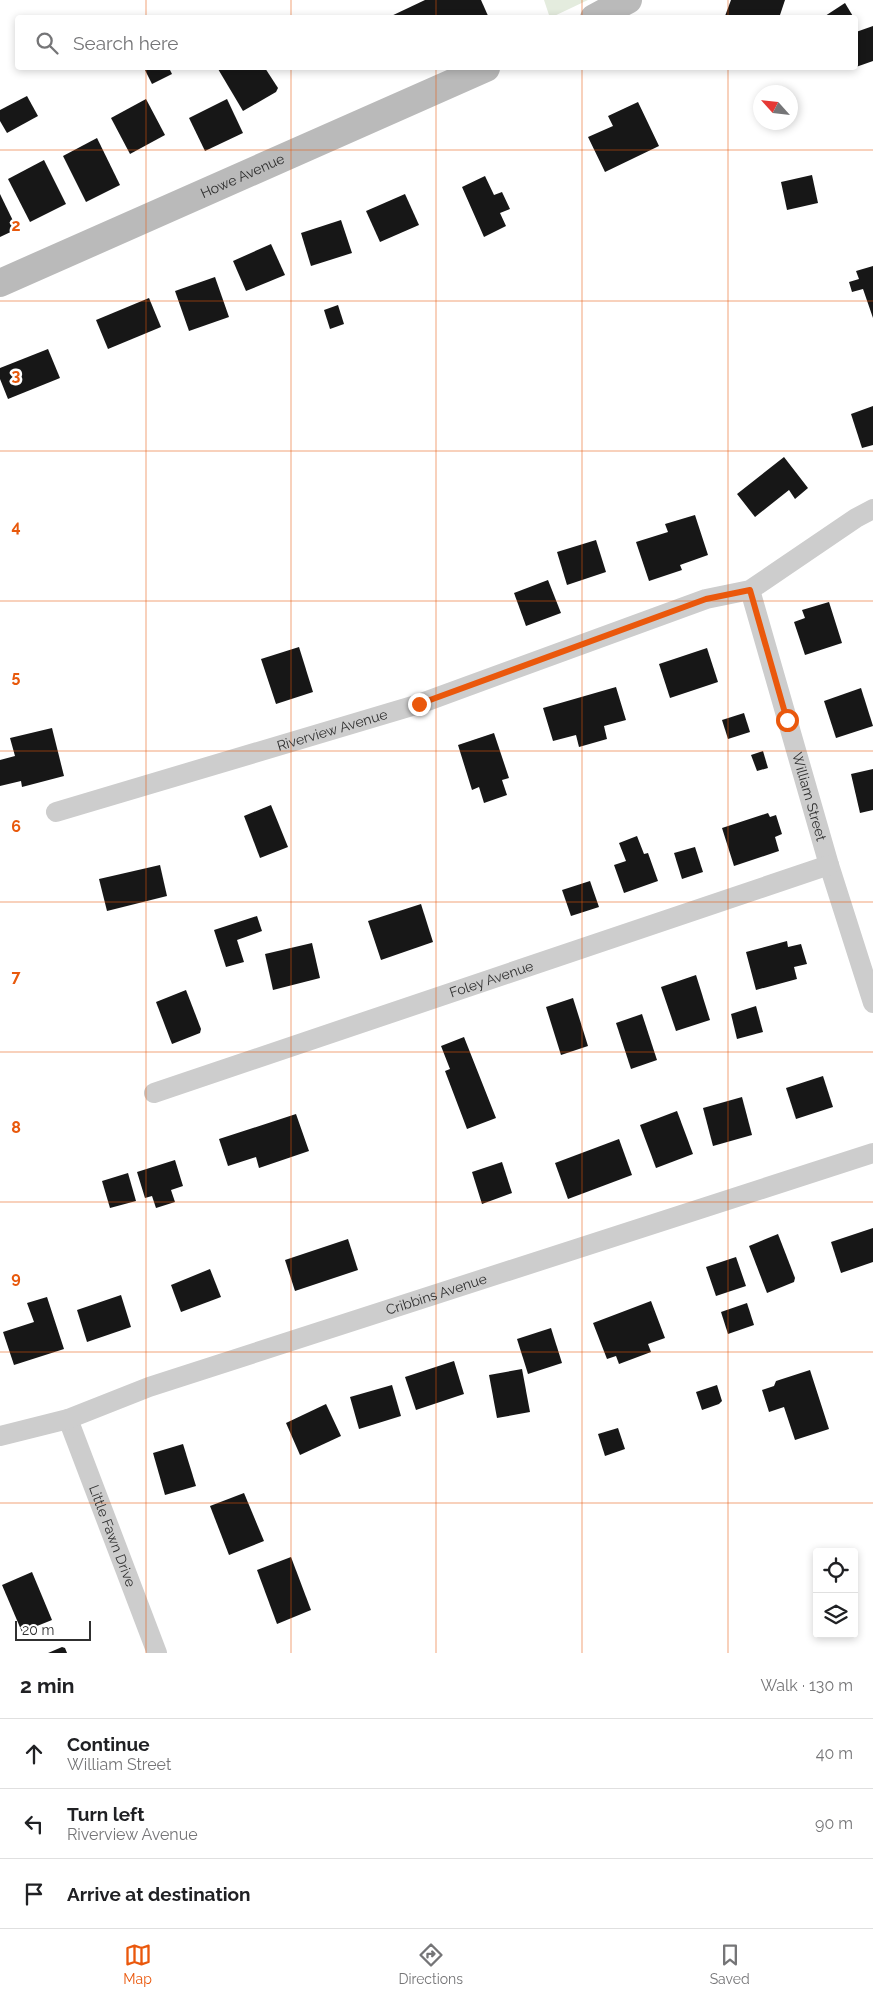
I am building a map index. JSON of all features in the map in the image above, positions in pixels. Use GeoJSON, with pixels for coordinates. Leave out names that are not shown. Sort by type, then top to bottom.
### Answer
{"type":"FeatureCollection","features":[{"type":"Feature","properties":{"kind":"main road"},"geometry":{"type":"LineString","coordinates":[[600,15],[628,0]]}},
{"type":"Feature","properties":{"kind":"main road","name":"Howe Avenue"},"geometry":{"type":"LineString","coordinates":[[0,283],[481,70]]}},
{"type":"Feature","properties":{"kind":"street","name":"Riverview Avenue"},"geometry":{"type":"LineString","coordinates":[[56,812],[419,704],[706,599],[750,590],[856,518],[873,509]]}},
{"type":"Feature","properties":{"kind":"street","name":"William Street"},"geometry":{"type":"LineString","coordinates":[[750,590],[829,865],[873,1003]]}},
{"type":"Feature","properties":{"kind":"street","name":"Foley Avenue"},"geometry":{"type":"LineString","coordinates":[[154,1093],[829,865]]}},
{"type":"Feature","properties":{"kind":"street","name":"Cribbins Avenue"},"geometry":{"type":"LineString","coordinates":[[0,1436],[68,1419],[159,1384],[873,1153]]}},
{"type":"Feature","properties":{"kind":"street","name":"Little Fawn Drive"},"geometry":{"type":"LineString","coordinates":[[68,1419],[158,1653]]}},
{"type":"Feature","properties":{"kind":"shaded area"},"geometry":{"type":"Polygon","coordinates":[[[544,0],[588,0],[556,15],[549,15],[544,0]]]}},
{"type":"Feature","properties":{"kind":"building"},"geometry":{"type":"Polygon","coordinates":[[[425,0],[481,0],[488,15],[393,15],[425,0]]]}},
{"type":"Feature","properties":{"kind":"building"},"geometry":{"type":"Polygon","coordinates":[[[731,0],[785,0],[780,15],[725,15],[731,0]]]}},
{"type":"Feature","properties":{"kind":"building"},"geometry":{"type":"Polygon","coordinates":[[[845,3],[852,15],[827,15],[845,3]]]}},
{"type":"Feature","properties":{"kind":"building"},"geometry":{"type":"Polygon","coordinates":[[[873,26],[873,61],[858,66],[858,31],[873,26]]]}},
{"type":"Feature","properties":{"kind":"building"},"geometry":{"type":"Polygon","coordinates":[[[145,70],[170,70],[172,74],[152,84],[145,70]]]}},
{"type":"Feature","properties":{"kind":"building"},"geometry":{"type":"Polygon","coordinates":[[[219,70],[266,70],[278,88],[276,92],[243,111],[219,70]]]}},
{"type":"Feature","properties":{"kind":"building"},"geometry":{"type":"Polygon","coordinates":[[[27,96],[38,116],[7,133],[0,121],[0,110],[27,96]]]}},
{"type":"Feature","properties":{"kind":"building"},"geometry":{"type":"Polygon","coordinates":[[[146,99],[165,135],[130,154],[111,118],[146,99]]]}},
{"type":"Feature","properties":{"kind":"building"},"geometry":{"type":"Polygon","coordinates":[[[227,99],[243,133],[205,151],[189,118],[227,99]]]}},
{"type":"Feature","properties":{"kind":"building"},"geometry":{"type":"Polygon","coordinates":[[[638,102],[659,146],[605,172],[588,137],[613,126],[608,116],[638,102]]]}},
{"type":"Feature","properties":{"kind":"building"},"geometry":{"type":"Polygon","coordinates":[[[97,138],[120,185],[86,202],[63,156],[97,138]]]}},
{"type":"Feature","properties":{"kind":"building"},"geometry":{"type":"Polygon","coordinates":[[[44,160],[66,204],[30,222],[8,179],[44,160]]]}},
{"type":"Feature","properties":{"kind":"building"},"geometry":{"type":"Polygon","coordinates":[[[812,175],[818,203],[787,210],[781,182],[812,175]]]}},
{"type":"Feature","properties":{"kind":"building"},"geometry":{"type":"Polygon","coordinates":[[[485,176],[494,195],[502,192],[510,209],[500,213],[506,226],[484,237],[462,187],[485,176]]]}},
{"type":"Feature","properties":{"kind":"building"},"geometry":{"type":"Polygon","coordinates":[[[0,194],[17,229],[0,237],[0,194]]]}},
{"type":"Feature","properties":{"kind":"building"},"geometry":{"type":"Polygon","coordinates":[[[405,194],[419,225],[380,242],[366,211],[405,194]]]}},
{"type":"Feature","properties":{"kind":"building"},"geometry":{"type":"Polygon","coordinates":[[[341,220],[352,253],[311,266],[301,233],[341,220]]]}},
{"type":"Feature","properties":{"kind":"building"},"geometry":{"type":"Polygon","coordinates":[[[271,244],[285,275],[246,291],[233,261],[271,244]]]}},
{"type":"Feature","properties":{"kind":"building"},"geometry":{"type":"Polygon","coordinates":[[[873,266],[873,318],[863,289],[852,292],[849,282],[859,279],[856,271],[873,266]]]}},
{"type":"Feature","properties":{"kind":"building"},"geometry":{"type":"Polygon","coordinates":[[[215,277],[229,317],[189,331],[175,291],[215,277]]]}},
{"type":"Feature","properties":{"kind":"building"},"geometry":{"type":"Polygon","coordinates":[[[149,298],[161,327],[108,349],[96,320],[149,298]]]}},
{"type":"Feature","properties":{"kind":"building"},"geometry":{"type":"Polygon","coordinates":[[[338,305],[344,324],[330,329],[324,310],[338,305]]]}},
{"type":"Feature","properties":{"kind":"building"},"geometry":{"type":"Polygon","coordinates":[[[48,349],[60,378],[8,399],[0,379],[0,368],[48,349]]]}},
{"type":"Feature","properties":{"kind":"building"},"geometry":{"type":"Polygon","coordinates":[[[873,406],[873,445],[862,448],[851,414],[873,406]]]}},
{"type":"Feature","properties":{"kind":"building"},"geometry":{"type":"Polygon","coordinates":[[[784,457],[808,488],[795,499],[789,490],[755,517],[737,494],[784,457]]]}},
{"type":"Feature","properties":{"kind":"building"},"geometry":{"type":"Polygon","coordinates":[[[695,515],[708,555],[680,565],[682,570],[649,581],[636,542],[668,532],[665,524],[695,515]]]}},
{"type":"Feature","properties":{"kind":"building"},"geometry":{"type":"Polygon","coordinates":[[[596,540],[606,572],[567,585],[557,552],[596,540]]]}},
{"type":"Feature","properties":{"kind":"building"},"geometry":{"type":"Polygon","coordinates":[[[548,580],[561,613],[526,626],[514,593],[548,580]]]}},
{"type":"Feature","properties":{"kind":"building"},"geometry":{"type":"Polygon","coordinates":[[[829,602],[842,643],[805,655],[794,622],[805,618],[802,610],[829,602]]]}},
{"type":"Feature","properties":{"kind":"building"},"geometry":{"type":"Polygon","coordinates":[[[299,647],[313,692],[276,704],[261,659],[299,647]]]}},
{"type":"Feature","properties":{"kind":"building"},"geometry":{"type":"Polygon","coordinates":[[[707,648],[718,682],[670,698],[659,664],[707,648]]]}},
{"type":"Feature","properties":{"kind":"building"},"geometry":{"type":"Polygon","coordinates":[[[616,687],[626,720],[604,726],[607,739],[579,747],[576,735],[553,741],[543,708],[616,687]]]}},
{"type":"Feature","properties":{"kind":"building"},"geometry":{"type":"Polygon","coordinates":[[[861,688],[873,726],[836,738],[824,701],[861,688]]]}},
{"type":"Feature","properties":{"kind":"building"},"geometry":{"type":"Polygon","coordinates":[[[744,713],[750,732],[728,739],[722,720],[744,713]]]}},
{"type":"Feature","properties":{"kind":"building"},"geometry":{"type":"Polygon","coordinates":[[[52,728],[64,776],[22,787],[21,781],[0,786],[0,760],[15,756],[10,738],[52,728]]]}},
{"type":"Feature","properties":{"kind":"building"},"geometry":{"type":"Polygon","coordinates":[[[494,733],[509,778],[502,780],[507,795],[484,803],[479,787],[472,790],[458,745],[494,733]]]}},
{"type":"Feature","properties":{"kind":"building"},"geometry":{"type":"Polygon","coordinates":[[[763,751],[768,768],[757,771],[751,755],[763,751]]]}},
{"type":"Feature","properties":{"kind":"building"},"geometry":{"type":"Polygon","coordinates":[[[873,769],[873,810],[860,813],[851,774],[873,769]]]}},
{"type":"Feature","properties":{"kind":"building"},"geometry":{"type":"Polygon","coordinates":[[[271,805],[288,847],[260,858],[244,816],[271,805]]]}},
{"type":"Feature","properties":{"kind":"building"},"geometry":{"type":"Polygon","coordinates":[[[768,813],[770,817],[776,815],[782,834],[775,837],[779,851],[734,866],[722,828],[768,813]]]}},
{"type":"Feature","properties":{"kind":"building"},"geometry":{"type":"Polygon","coordinates":[[[637,836],[644,854],[648,853],[658,881],[624,893],[614,865],[626,861],[619,843],[637,836]]]}},
{"type":"Feature","properties":{"kind":"building"},"geometry":{"type":"Polygon","coordinates":[[[695,847],[703,872],[682,879],[674,853],[695,847]]]}},
{"type":"Feature","properties":{"kind":"building"},"geometry":{"type":"Polygon","coordinates":[[[160,865],[167,896],[107,911],[99,879],[160,865]]]}},
{"type":"Feature","properties":{"kind":"building"},"geometry":{"type":"Polygon","coordinates":[[[590,881],[599,907],[571,916],[562,890],[590,881]]]}},
{"type":"Feature","properties":{"kind":"building"},"geometry":{"type":"Polygon","coordinates":[[[421,904],[433,942],[381,960],[368,921],[421,904]]]}},
{"type":"Feature","properties":{"kind":"building"},"geometry":{"type":"Polygon","coordinates":[[[257,916],[262,931],[237,940],[244,962],[226,967],[214,930],[257,916]]]}},
{"type":"Feature","properties":{"kind":"building"},"geometry":{"type":"Polygon","coordinates":[[[787,941],[788,947],[801,944],[807,964],[794,967],[797,979],[756,990],[746,952],[787,941]]]}},
{"type":"Feature","properties":{"kind":"building"},"geometry":{"type":"Polygon","coordinates":[[[312,943],[320,978],[273,990],[265,954],[312,943]]]}},
{"type":"Feature","properties":{"kind":"building"},"geometry":{"type":"Polygon","coordinates":[[[696,975],[710,1020],[676,1031],[661,987],[696,975]]]}},
{"type":"Feature","properties":{"kind":"building"},"geometry":{"type":"Polygon","coordinates":[[[186,990],[201,1029],[200,1033],[172,1044],[156,1002],[186,990]]]}},
{"type":"Feature","properties":{"kind":"building"},"geometry":{"type":"Polygon","coordinates":[[[573,998],[588,1046],[561,1055],[546,1007],[573,998]]]}},
{"type":"Feature","properties":{"kind":"building"},"geometry":{"type":"Polygon","coordinates":[[[756,1006],[763,1032],[737,1039],[731,1014],[756,1006]]]}},
{"type":"Feature","properties":{"kind":"building"},"geometry":{"type":"Polygon","coordinates":[[[642,1014],[657,1060],[631,1069],[616,1023],[642,1014]]]}},
{"type":"Feature","properties":{"kind":"building"},"geometry":{"type":"Polygon","coordinates":[[[464,1037],[496,1118],[467,1129],[445,1071],[450,1069],[441,1046],[464,1037]]]}},
{"type":"Feature","properties":{"kind":"building"},"geometry":{"type":"Polygon","coordinates":[[[823,1076],[833,1107],[796,1119],[786,1088],[823,1076]]]}},
{"type":"Feature","properties":{"kind":"building"},"geometry":{"type":"Polygon","coordinates":[[[742,1097],[752,1135],[713,1146],[703,1108],[742,1097]]]}},
{"type":"Feature","properties":{"kind":"building"},"geometry":{"type":"Polygon","coordinates":[[[677,1111],[693,1154],[656,1168],[640,1125],[677,1111]]]}},
{"type":"Feature","properties":{"kind":"building"},"geometry":{"type":"Polygon","coordinates":[[[296,1114],[309,1151],[259,1168],[256,1157],[228,1166],[219,1139],[296,1114]]]}},
{"type":"Feature","properties":{"kind":"building"},"geometry":{"type":"Polygon","coordinates":[[[619,1139],[632,1175],[568,1199],[555,1163],[619,1139]]]}},
{"type":"Feature","properties":{"kind":"building"},"geometry":{"type":"Polygon","coordinates":[[[175,1160],[183,1186],[171,1190],[175,1202],[156,1208],[152,1196],[145,1198],[137,1172],[175,1160]]]}},
{"type":"Feature","properties":{"kind":"building"},"geometry":{"type":"Polygon","coordinates":[[[502,1162],[512,1193],[482,1204],[472,1172],[502,1162]]]}},
{"type":"Feature","properties":{"kind":"building"},"geometry":{"type":"Polygon","coordinates":[[[128,1173],[136,1201],[110,1208],[102,1181],[128,1173]]]}},
{"type":"Feature","properties":{"kind":"building"},"geometry":{"type":"Polygon","coordinates":[[[873,1228],[873,1262],[841,1273],[831,1242],[873,1228]]]}},
{"type":"Feature","properties":{"kind":"building"},"geometry":{"type":"Polygon","coordinates":[[[778,1234],[795,1278],[794,1282],[767,1293],[749,1246],[778,1234]]]}},
{"type":"Feature","properties":{"kind":"building"},"geometry":{"type":"Polygon","coordinates":[[[348,1239],[358,1270],[295,1291],[285,1260],[348,1239]]]}},
{"type":"Feature","properties":{"kind":"building"},"geometry":{"type":"Polygon","coordinates":[[[736,1257],[746,1286],[716,1296],[706,1267],[736,1257]]]}},
{"type":"Feature","properties":{"kind":"building"},"geometry":{"type":"Polygon","coordinates":[[[210,1269],[221,1297],[181,1312],[171,1285],[210,1269]]]}},
{"type":"Feature","properties":{"kind":"building"},"geometry":{"type":"Polygon","coordinates":[[[121,1295],[131,1327],[87,1342],[77,1310],[121,1295]]]}},
{"type":"Feature","properties":{"kind":"building"},"geometry":{"type":"Polygon","coordinates":[[[47,1297],[64,1349],[14,1365],[3,1332],[34,1322],[27,1303],[47,1297]]]}},
{"type":"Feature","properties":{"kind":"building"},"geometry":{"type":"Polygon","coordinates":[[[651,1301],[665,1338],[648,1344],[651,1352],[619,1364],[616,1356],[607,1359],[593,1323],[651,1301]]]}},
{"type":"Feature","properties":{"kind":"building"},"geometry":{"type":"Polygon","coordinates":[[[747,1303],[754,1325],[728,1334],[721,1312],[747,1303]]]}},
{"type":"Feature","properties":{"kind":"building"},"geometry":{"type":"Polygon","coordinates":[[[551,1328],[562,1363],[528,1374],[517,1339],[551,1328]]]}},
{"type":"Feature","properties":{"kind":"building"},"geometry":{"type":"Polygon","coordinates":[[[454,1361],[464,1394],[416,1410],[405,1377],[454,1361]]]}},
{"type":"Feature","properties":{"kind":"building"},"geometry":{"type":"Polygon","coordinates":[[[522,1369],[530,1412],[497,1418],[489,1375],[522,1369]]]}},
{"type":"Feature","properties":{"kind":"building"},"geometry":{"type":"Polygon","coordinates":[[[810,1370],[829,1429],[795,1440],[784,1407],[769,1412],[762,1390],[774,1386],[776,1381],[810,1370]]]}},
{"type":"Feature","properties":{"kind":"building"},"geometry":{"type":"Polygon","coordinates":[[[392,1385],[401,1416],[359,1429],[350,1397],[392,1385]]]}},
{"type":"Feature","properties":{"kind":"building"},"geometry":{"type":"Polygon","coordinates":[[[717,1385],[722,1401],[719,1404],[702,1410],[696,1392],[717,1385]]]}},
{"type":"Feature","properties":{"kind":"building"},"geometry":{"type":"Polygon","coordinates":[[[326,1404],[341,1436],[300,1455],[286,1423],[326,1404]]]}},
{"type":"Feature","properties":{"kind":"building"},"geometry":{"type":"Polygon","coordinates":[[[618,1428],[625,1449],[605,1456],[598,1434],[618,1428]]]}},
{"type":"Feature","properties":{"kind":"building"},"geometry":{"type":"Polygon","coordinates":[[[183,1444],[196,1486],[165,1495],[153,1453],[183,1444]]]}},
{"type":"Feature","properties":{"kind":"building"},"geometry":{"type":"Polygon","coordinates":[[[244,1493],[264,1541],[229,1555],[210,1506],[244,1493]]]}},
{"type":"Feature","properties":{"kind":"building"},"geometry":{"type":"Polygon","coordinates":[[[291,1557],[311,1610],[277,1624],[257,1570],[291,1557]]]}},
{"type":"Feature","properties":{"kind":"building"},"geometry":{"type":"Polygon","coordinates":[[[32,1572],[52,1620],[22,1632],[2,1585],[32,1572]]]}},
{"type":"Feature","properties":{"kind":"building"},"geometry":{"type":"Polygon","coordinates":[[[62,1647],[65,1648],[67,1653],[48,1653],[62,1647]]]}},
{"type":"Feature","properties":{"kind":"route"},"geometry":{"type":"LineString","coordinates":[[419,704],[706,599],[750,590],[787,720]]}}]}
